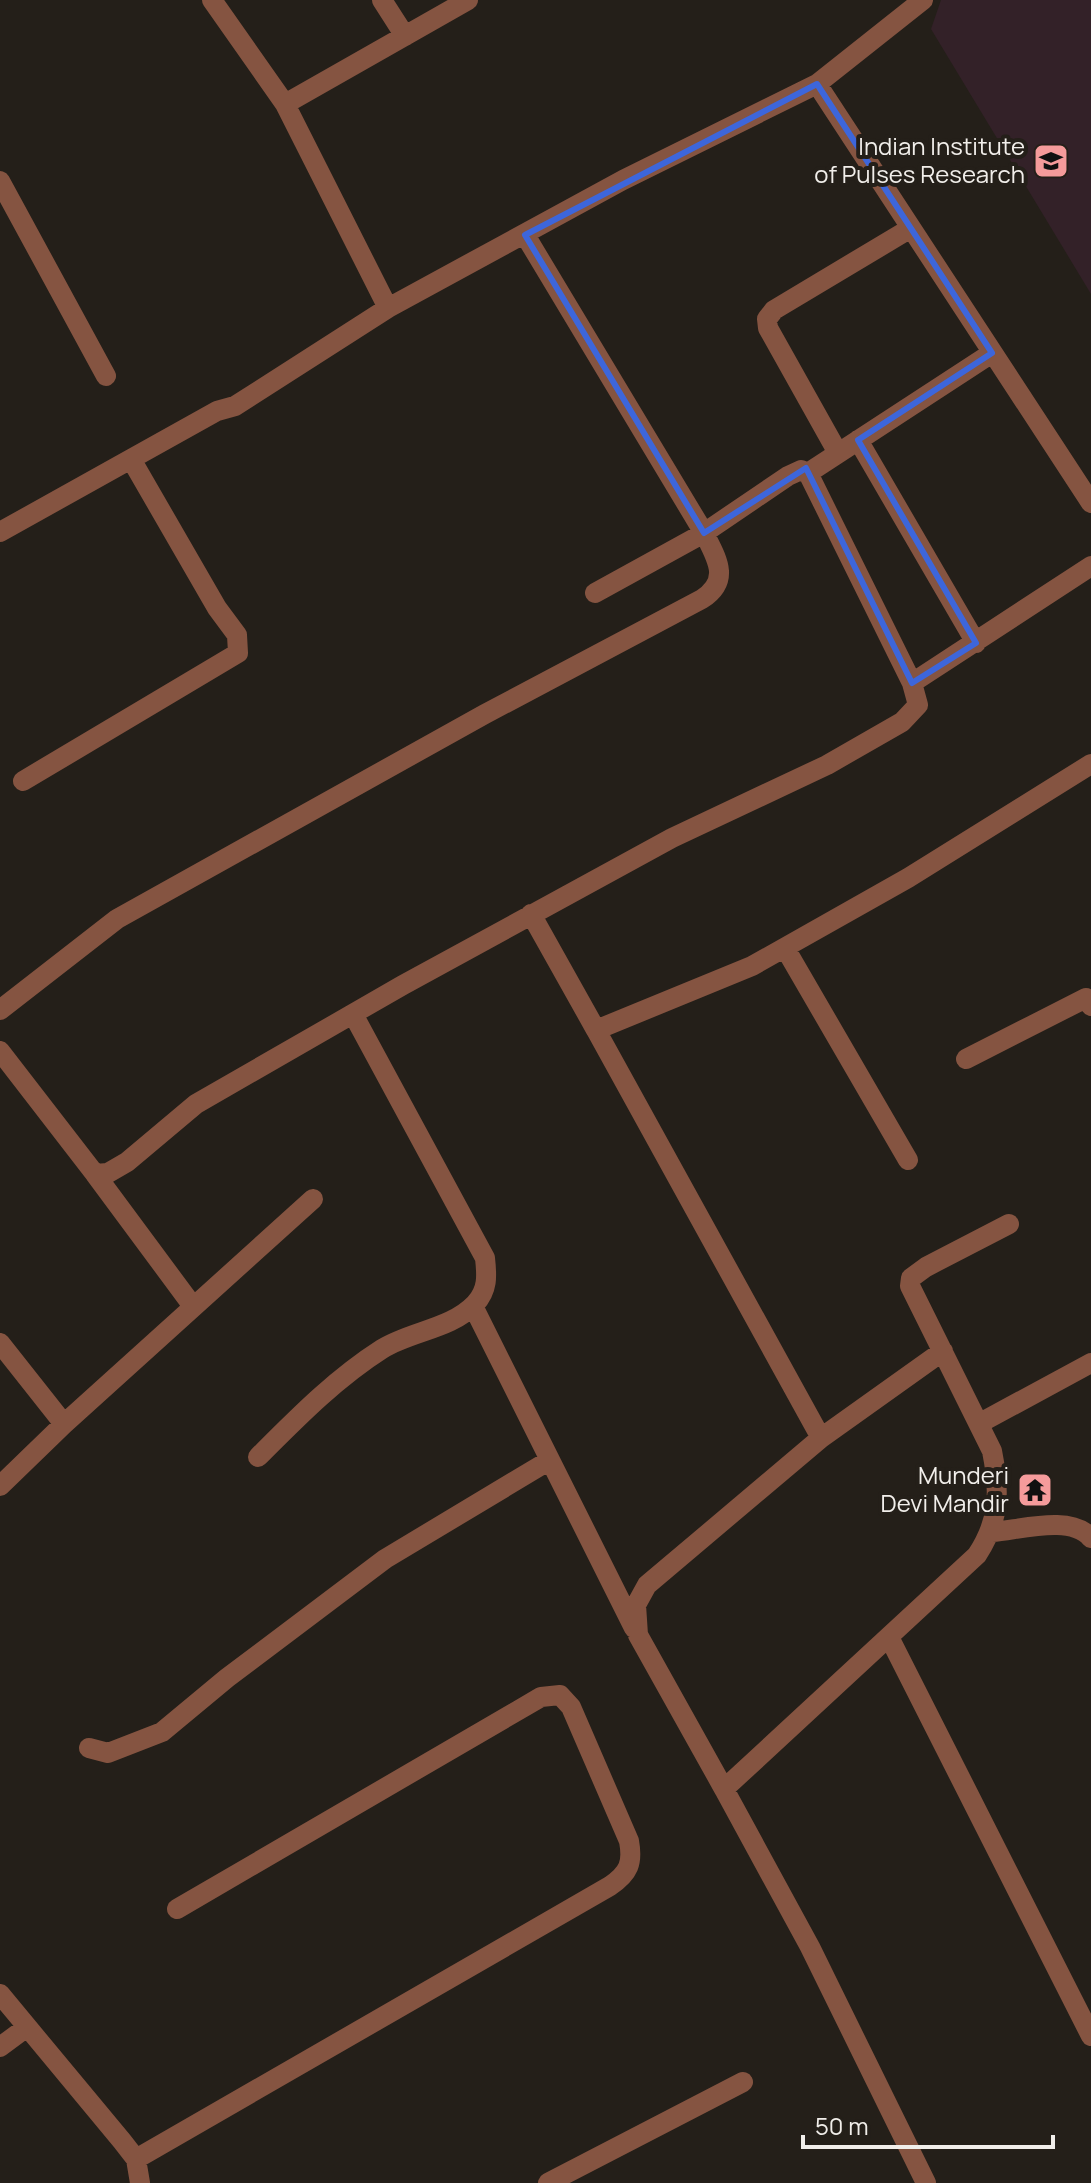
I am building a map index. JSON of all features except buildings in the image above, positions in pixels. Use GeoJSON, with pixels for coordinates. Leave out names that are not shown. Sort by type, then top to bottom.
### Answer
{"type":"FeatureCollection","features":[{"type":"Feature","properties":{"kind":"street"},"geometry":{"type":"LineString","coordinates":[[212,0],[285,104],[388,308]]}},
{"type":"Feature","properties":{"kind":"street"},"geometry":{"type":"LineString","coordinates":[[382,0],[405,36]]}},
{"type":"Feature","properties":{"kind":"street"},"geometry":{"type":"LineString","coordinates":[[285,104],[468,0]]}},
{"type":"Feature","properties":{"kind":"street"},"geometry":{"type":"LineString","coordinates":[[0,532],[217,411],[235,406],[388,308],[623,180],[817,84],[923,0]]}},
{"type":"Feature","properties":{"kind":"street"},"geometry":{"type":"LineString","coordinates":[[817,84],[1091,503]]}},
{"type":"Feature","properties":{"kind":"street"},"geometry":{"type":"LineString","coordinates":[[0,181],[106,376]]}},
{"type":"Feature","properties":{"kind":"street"},"geometry":{"type":"LineString","coordinates":[[838,453],[768,328],[767,319],[774,310],[911,228]]}},
{"type":"Feature","properties":{"kind":"street"},"geometry":{"type":"LineString","coordinates":[[0,1010],[117,919],[485,714],[712,593],[721,575],[719,561],[525,235]]}},
{"type":"Feature","properties":{"kind":"street"},"geometry":{"type":"LineString","coordinates":[[808,473],[992,353]]}},
{"type":"Feature","properties":{"kind":"street"},"geometry":{"type":"LineString","coordinates":[[858,440],[976,643]]}},
{"type":"Feature","properties":{"kind":"street"},"geometry":{"type":"LineString","coordinates":[[23,781],[238,653],[237,635],[217,608],[131,459]]}},
{"type":"Feature","properties":{"kind":"street"},"geometry":{"type":"LineString","coordinates":[[95,1174],[108,1173],[127,1162],[196,1104],[353,1014],[672,838],[827,765],[902,722],[918,705],[912,683],[808,473],[801,470],[704,533],[595,593]]}},
{"type":"Feature","properties":{"kind":"street"},"geometry":{"type":"LineString","coordinates":[[912,683],[1091,566]]}},
{"type":"Feature","properties":{"kind":"street"},"geometry":{"type":"LineString","coordinates":[[596,1030],[752,966],[908,878],[1091,764]]}},
{"type":"Feature","properties":{"kind":"street"},"geometry":{"type":"LineString","coordinates":[[531,914],[821,1438]]}},
{"type":"Feature","properties":{"kind":"street"},"geometry":{"type":"LineString","coordinates":[[785,948],[908,1160]]}},
{"type":"Feature","properties":{"kind":"street"},"geometry":{"type":"LineString","coordinates":[[966,1059],[1086,998],[1091,1006]]}},
{"type":"Feature","properties":{"kind":"street"},"geometry":{"type":"LineString","coordinates":[[258,1457],[327,1388],[384,1348],[445,1323],[473,1306],[485,1291],[485,1258],[353,1014]]}},
{"type":"Feature","properties":{"kind":"street"},"geometry":{"type":"LineString","coordinates":[[0,1051],[192,1305]]}},
{"type":"Feature","properties":{"kind":"street"},"geometry":{"type":"LineString","coordinates":[[0,1486],[192,1305],[313,1199]]}},
{"type":"Feature","properties":{"kind":"street"},"geometry":{"type":"LineString","coordinates":[[724,1789],[977,1555],[992,1532],[997,1476],[992,1451],[910,1286],[911,1278],[1009,1224]]}},
{"type":"Feature","properties":{"kind":"street"},"geometry":{"type":"LineString","coordinates":[[473,1306],[638,1635],[810,1947],[926,2183]]}},
{"type":"Feature","properties":{"kind":"street"},"geometry":{"type":"LineString","coordinates":[[0,1343],[64,1424]]}},
{"type":"Feature","properties":{"kind":"street"},"geometry":{"type":"LineString","coordinates":[[638,1635],[636,1605],[647,1585],[821,1438],[943,1351]]}},
{"type":"Feature","properties":{"kind":"street"},"geometry":{"type":"LineString","coordinates":[[980,1423],[1091,1363]]}},
{"type":"Feature","properties":{"kind":"street"},"geometry":{"type":"LineString","coordinates":[[89,1748],[108,1753],[162,1732],[227,1678],[385,1559],[550,1460]]}},
{"type":"Feature","properties":{"kind":"street"},"geometry":{"type":"LineString","coordinates":[[992,1532],[1066,1525],[1085,1530],[1091,1538]]}},
{"type":"Feature","properties":{"kind":"street"},"geometry":{"type":"LineString","coordinates":[[889,1637],[1091,2036]]}},
{"type":"Feature","properties":{"kind":"street"},"geometry":{"type":"LineString","coordinates":[[136,2159],[610,1886],[622,1878],[632,1859],[629,1841],[571,1707],[560,1695],[552,1695],[541,1697],[177,1909]]}},
{"type":"Feature","properties":{"kind":"street"},"geometry":{"type":"LineString","coordinates":[[0,1994],[136,2159],[140,2183]]}},
{"type":"Feature","properties":{"kind":"street"},"geometry":{"type":"LineString","coordinates":[[0,2047],[27,2027]]}},
{"type":"Feature","properties":{"kind":"street"},"geometry":{"type":"LineString","coordinates":[[548,2183],[743,2082]]}},
{"type":"Feature","properties":{"kind":"highlighted area"},"geometry":{"type":"Polygon","coordinates":[[[817,84],[992,353],[858,440],[976,643],[912,683],[806,468],[704,533],[525,235],[817,84]]]}},
{"type":"Feature","properties":{"kind":"shaded area","name":"Indian Institute of Pulses Research"},"geometry":{"type":"Polygon","coordinates":[[[941,0],[1091,0],[1091,294],[931,29],[941,0]]]}},
{"type":"Feature","properties":{"kind":"place","name":"Indian Institute of Pulses Research"},"geometry":{"type":"Point","coordinates":[1051,161]}},
{"type":"Feature","properties":{"kind":"place","name":"Munderi Devi Mandir"},"geometry":{"type":"Point","coordinates":[1035,1490]}}]}
